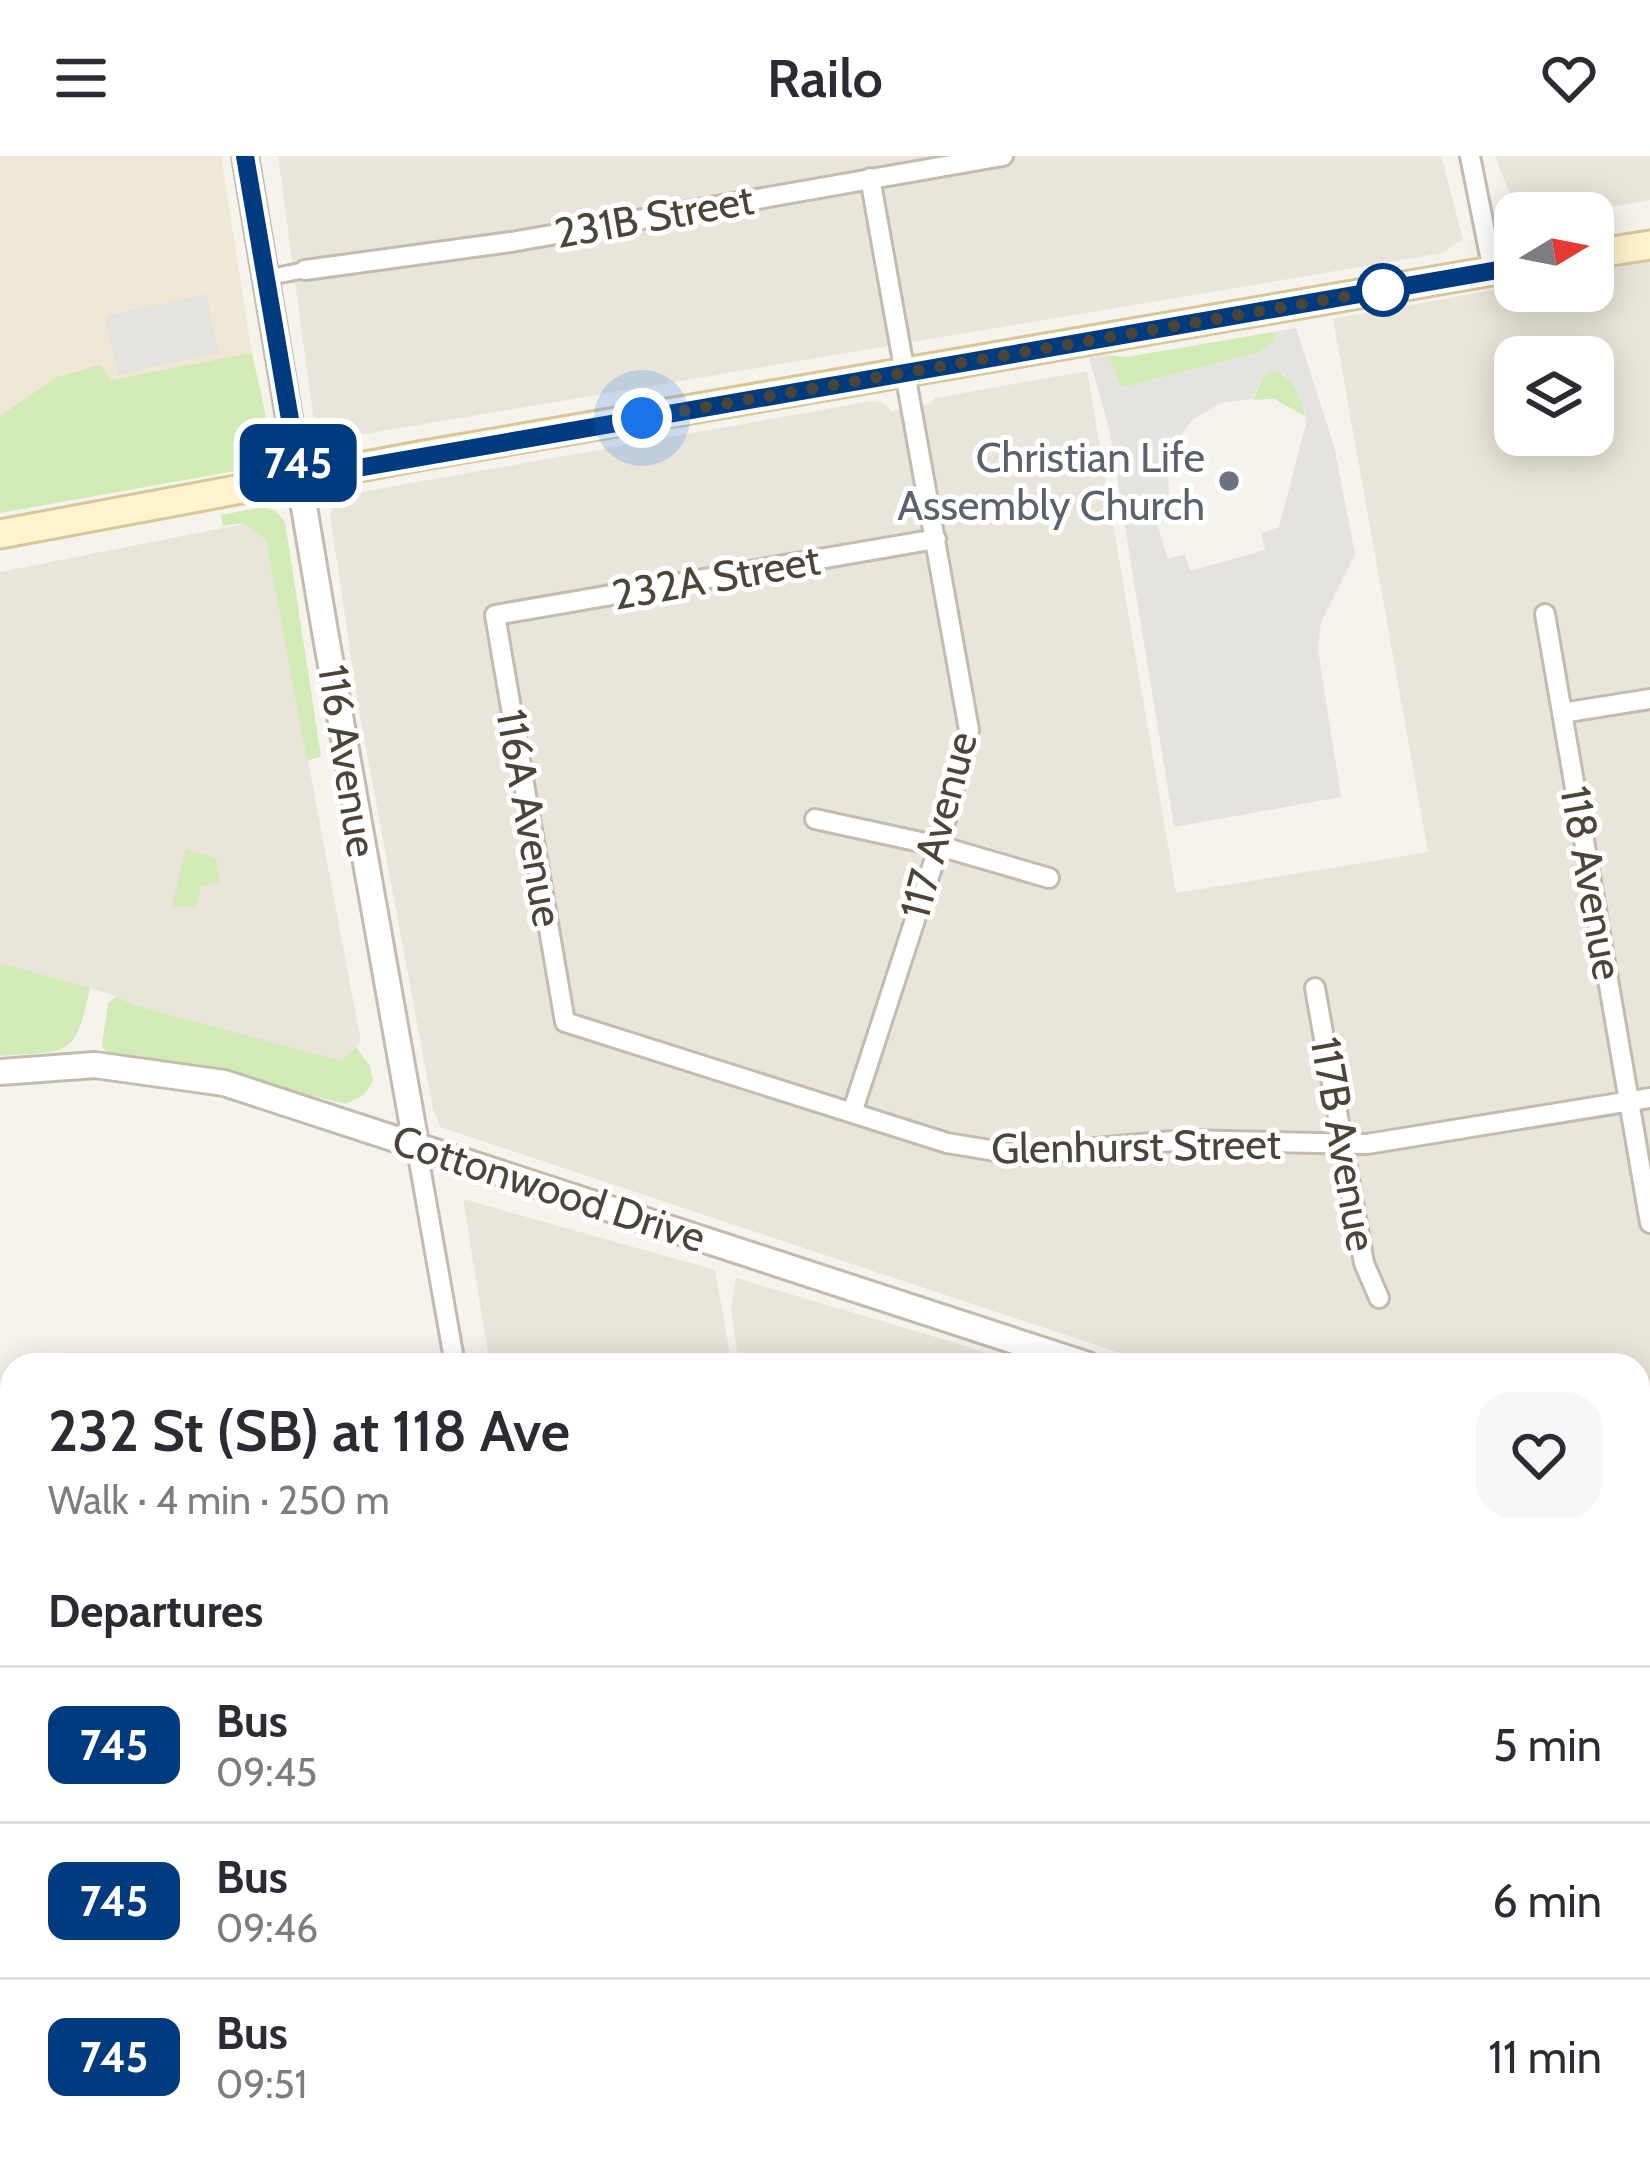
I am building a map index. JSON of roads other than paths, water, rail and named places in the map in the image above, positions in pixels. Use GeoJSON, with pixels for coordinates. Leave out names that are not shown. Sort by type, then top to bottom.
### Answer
{"type":"FeatureCollection","features":[{"type":"Feature","properties":{"kind":"main road"},"geometry":{"type":"LineString","coordinates":[[1614,250],[1650,244]]}},
{"type":"Feature","properties":{"kind":"main road"},"geometry":{"type":"LineString","coordinates":[[0,534],[1494,271]]}},
{"type":"Feature","properties":{"kind":"street","name":"116 Avenue"},"geometry":{"type":"LineString","coordinates":[[245,156],[347,772],[453,1353]]}},
{"type":"Feature","properties":{"kind":"street","name":"231B Street"},"geometry":{"type":"LineString","coordinates":[[305,270],[511,242],[1003,156]]}},
{"type":"Feature","properties":{"kind":"street"},"geometry":{"type":"LineString","coordinates":[[1470,156],[1494,236]]}},
{"type":"Feature","properties":{"kind":"street","name":"117 Avenue"},"geometry":{"type":"LineString","coordinates":[[852,1113],[939,847],[969,730],[870,178]]}},
{"type":"Feature","properties":{"kind":"street"},"geometry":{"type":"LineString","coordinates":[[265,278],[305,270]]}},
{"type":"Feature","properties":{"kind":"street","name":"232A Street"},"geometry":{"type":"LineString","coordinates":[[495,615],[936,539]]}},
{"type":"Feature","properties":{"kind":"street","name":"118 Avenue"},"geometry":{"type":"LineString","coordinates":[[1546,614],[1650,1223]]}},
{"type":"Feature","properties":{"kind":"street","name":"116A Avenue"},"geometry":{"type":"LineString","coordinates":[[495,615],[565,1022]]}},
{"type":"Feature","properties":{"kind":"street"},"geometry":{"type":"LineString","coordinates":[[1562,713],[1650,699]]}},
{"type":"Feature","properties":{"kind":"street"},"geometry":{"type":"LineString","coordinates":[[815,819],[1049,878]]}},
{"type":"Feature","properties":{"kind":"street","name":"117B Avenue"},"geometry":{"type":"LineString","coordinates":[[1316,988],[1364,1263],[1379,1298]]}},
{"type":"Feature","properties":{"kind":"street","name":"Glenhurst Street"},"geometry":{"type":"LineString","coordinates":[[565,1022],[965,1148],[1020,1155],[1184,1140],[1367,1144],[1650,1098]]}},
{"type":"Feature","properties":{"kind":"street","name":"Cottonwood Drive"},"geometry":{"type":"LineString","coordinates":[[0,1072],[95,1065],[224,1083],[1052,1353]]}},
{"type":"Feature","properties":{"kind":"place","name":"Christian Life Assembly Church"},"geometry":{"type":"Point","coordinates":[1229,481]}}]}
